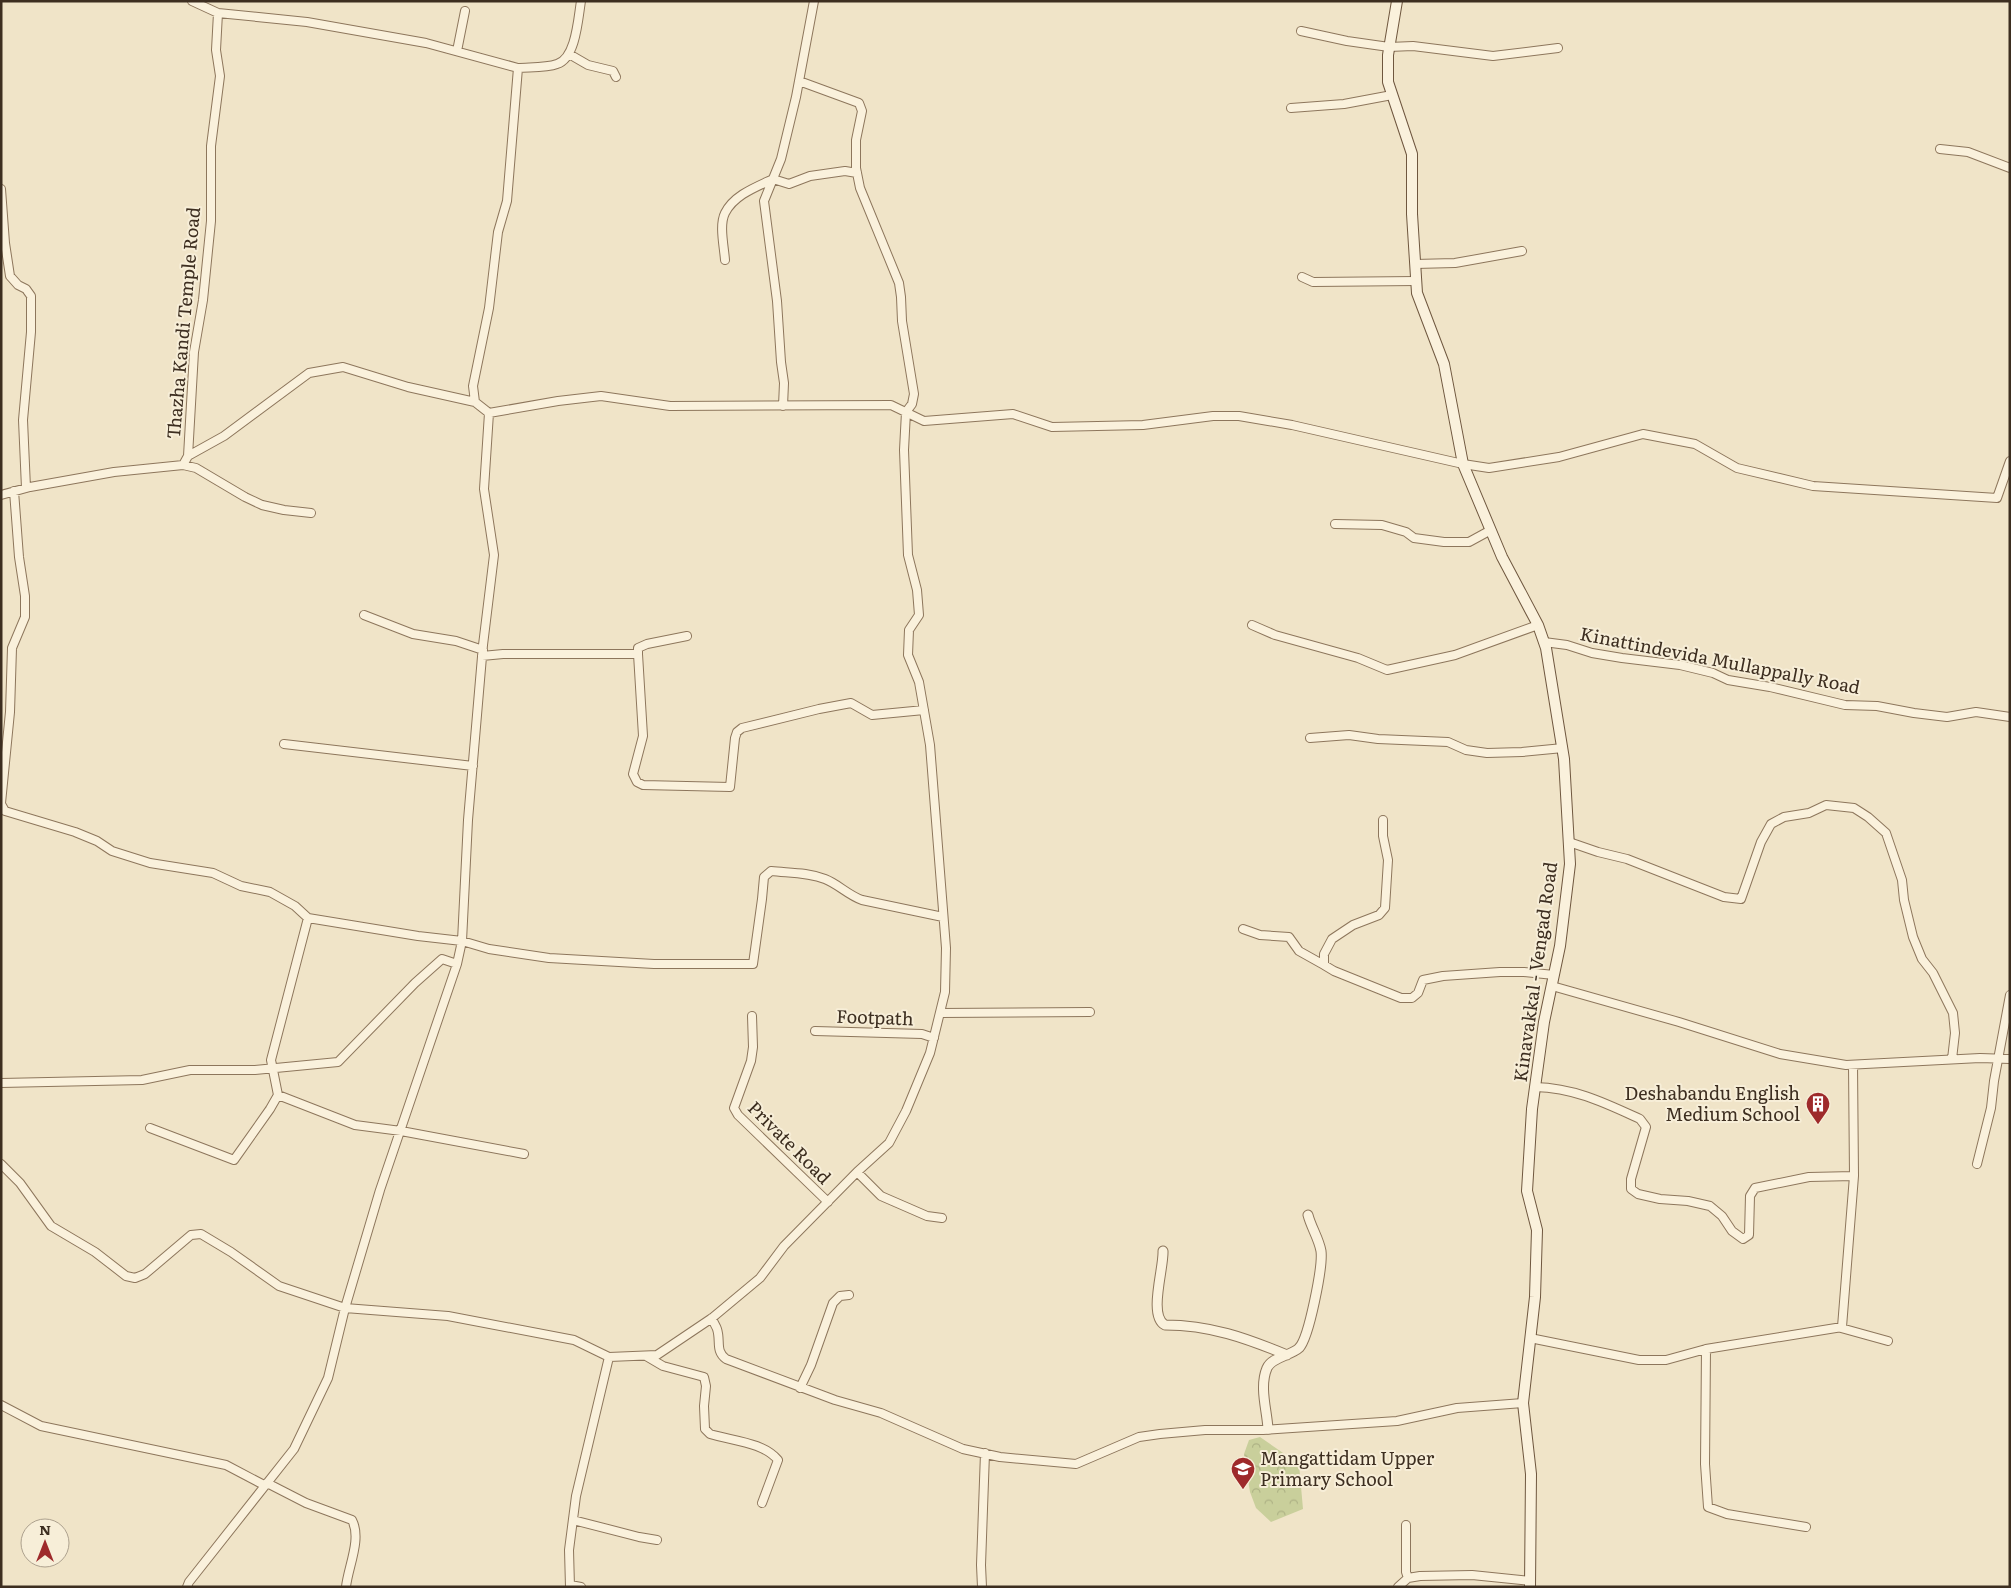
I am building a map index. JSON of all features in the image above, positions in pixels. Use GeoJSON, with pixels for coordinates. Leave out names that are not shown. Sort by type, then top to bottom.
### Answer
{"type":"FeatureCollection","features":[{"type":"Feature","properties":{"kind":"main road","name":"Kinavakkal - Vengad Road"},"geometry":{"type":"LineString","coordinates":[[1397,1],[1389,47],[1388,82],[1412,154],[1412,214],[1417,293],[1444,364],[1463,464],[1502,557],[1538,625],[1544,642],[1563,748],[1569,873],[1560,946],[1544,1022],[1535,1087],[1527,1191],[1537,1230],[1535,1297],[1523,1403],[1531,1474],[1530,1584]]}},
{"type":"Feature","properties":{"kind":"street"},"geometry":{"type":"LineString","coordinates":[[192,1],[218,13],[307,22],[426,42],[518,68],[556,64],[567,59],[574,44],[581,1]]}},
{"type":"Feature","properties":{"kind":"street"},"geometry":{"type":"LineString","coordinates":[[783,406],[784,384],[780,362],[777,301],[764,200],[782,159],[814,1]]}},
{"type":"Feature","properties":{"kind":"street"},"geometry":{"type":"LineString","coordinates":[[457,51],[465,11]]}},
{"type":"Feature","properties":{"kind":"street","name":"Thazha Kandi Temple Road"},"geometry":{"type":"LineString","coordinates":[[188,456],[194,352],[203,300],[211,221],[211,146],[220,76],[216,50],[218,13]]}},
{"type":"Feature","properties":{"kind":"street"},"geometry":{"type":"LineString","coordinates":[[1301,31],[1347,41],[1389,47],[1413,46],[1493,56],[1558,48]]}},
{"type":"Feature","properties":{"kind":"street"},"geometry":{"type":"LineString","coordinates":[[569,54],[588,65],[613,71],[616,77]]}},
{"type":"Feature","properties":{"kind":"street"},"geometry":{"type":"LineString","coordinates":[[475,402],[473,386],[489,308],[498,232],[506,201],[518,68]]}},
{"type":"Feature","properties":{"kind":"street"},"geometry":{"type":"LineString","coordinates":[[1,1164],[20,1183],[50,1226],[94,1252],[126,1276],[135,1278],[145,1274],[191,1235],[201,1234],[231,1252],[279,1286],[345,1308],[448,1316],[574,1340],[609,1357],[657,1355],[712,1318],[760,1278],[784,1246],[857,1172],[890,1143],[906,1111],[930,1053],[945,992],[946,948],[930,745],[919,682],[908,654],[909,630],[919,615],[917,590],[908,555],[904,450],[906,412],[912,404],[914,394],[902,322],[901,297],[898,283],[860,188],[857,172],[856,140],[862,111],[859,102],[799,81]]}},
{"type":"Feature","properties":{"kind":"street"},"geometry":{"type":"LineString","coordinates":[[1291,108],[1344,104],[1392,95]]}},
{"type":"Feature","properties":{"kind":"street"},"geometry":{"type":"LineString","coordinates":[[1940,149],[1968,152],[2010,168]]}},
{"type":"Feature","properties":{"kind":"street"},"geometry":{"type":"LineString","coordinates":[[725,260],[724,213],[745,193],[773,179],[788,184],[810,176],[845,171],[857,172]]}},
{"type":"Feature","properties":{"kind":"street"},"geometry":{"type":"LineString","coordinates":[[1,189],[5,243],[10,276],[18,285],[26,289],[31,296],[31,332],[23,420],[26,488]]}},
{"type":"Feature","properties":{"kind":"street"},"geometry":{"type":"LineString","coordinates":[[1415,264],[1455,263],[1522,251]]}},
{"type":"Feature","properties":{"kind":"street"},"geometry":{"type":"LineString","coordinates":[[1302,277],[1313,282],[1416,281]]}},
{"type":"Feature","properties":{"kind":"street"},"geometry":{"type":"LineString","coordinates":[[183,465],[188,456],[224,436],[309,373],[343,367],[408,387],[475,402],[489,413],[558,400],[601,396],[670,406],[890,405],[924,421],[1013,414],[1052,427],[1143,426],[1213,416],[1239,416],[1292,424],[1463,464],[1489,468],[1559,457],[1642,434],[1695,444],[1737,468],[1812,486],[1997,498],[2010,460]]}},
{"type":"Feature","properties":{"kind":"street"},"geometry":{"type":"LineString","coordinates":[[187,1587],[294,1449],[328,1378],[345,1308],[380,1190],[457,964],[462,941],[468,820],[482,653],[494,555],[484,489],[489,413]]}},
{"type":"Feature","properties":{"kind":"street"},"geometry":{"type":"LineString","coordinates":[[1,495],[26,488],[114,472],[183,465],[196,468],[245,498],[262,505],[311,513]]}},
{"type":"Feature","properties":{"kind":"street"},"geometry":{"type":"LineString","coordinates":[[14,491],[19,557],[25,596],[25,617],[12,648],[10,704],[1,804],[5,811],[75,832],[97,841],[112,851],[150,863],[213,873],[241,886],[270,892],[295,906],[308,918],[418,936],[462,941],[489,948],[548,958],[654,964],[753,964],[764,877],[771,872],[808,874],[827,879],[850,895],[862,900],[943,917]]}},
{"type":"Feature","properties":{"kind":"street"},"geometry":{"type":"LineString","coordinates":[[1335,524],[1382,525],[1406,532],[1414,538],[1444,542],[1468,542],[1491,530]]}},
{"type":"Feature","properties":{"kind":"street"},"geometry":{"type":"LineString","coordinates":[[364,615],[413,634],[456,641],[482,653],[638,654]]}},
{"type":"Feature","properties":{"kind":"street"},"geometry":{"type":"LineString","coordinates":[[1252,625],[1275,635],[1358,658],[1387,670],[1454,655],[1538,625]]}},
{"type":"Feature","properties":{"kind":"street"},"geometry":{"type":"LineString","coordinates":[[687,636],[647,644],[638,648],[643,736],[633,774],[637,782],[643,785],[730,787],[734,738],[742,728],[851,703],[872,716],[924,710]]}},
{"type":"Feature","properties":{"kind":"street","name":"Kinattindevida Mullappally Road"},"geometry":{"type":"LineString","coordinates":[[1544,642],[1567,645],[1622,658],[1680,665],[1713,673],[1728,680],[1770,687],[1845,704],[1877,706],[1947,717],[1976,712],[2010,717]]}},
{"type":"Feature","properties":{"kind":"street"},"geometry":{"type":"LineString","coordinates":[[1310,738],[1349,735],[1378,740],[1448,742],[1466,750],[1487,753],[1563,748]]}},
{"type":"Feature","properties":{"kind":"street"},"geometry":{"type":"LineString","coordinates":[[284,744],[473,766]]}},
{"type":"Feature","properties":{"kind":"street"},"geometry":{"type":"LineString","coordinates":[[1569,842],[1626,859],[1724,897],[1741,898],[1760,842],[1771,824],[1784,817],[1809,813],[1826,805],[1854,808],[1886,833],[1890,842],[1902,880],[1904,900],[1913,937],[1922,958],[1933,973],[1953,1013],[1955,1033],[1952,1059]]}},
{"type":"Feature","properties":{"kind":"street"},"geometry":{"type":"LineString","coordinates":[[1324,965],[1324,954],[1332,939],[1353,925],[1379,915],[1385,908],[1388,860],[1383,836],[1383,820]]}},
{"type":"Feature","properties":{"kind":"street"},"geometry":{"type":"LineString","coordinates":[[150,1128],[234,1160],[278,1095],[272,1060],[308,918]]}},
{"type":"Feature","properties":{"kind":"street"},"geometry":{"type":"LineString","coordinates":[[1243,929],[1260,935],[1289,937],[1298,951],[1334,971],[1400,998],[1412,998],[1418,993],[1423,980],[1443,976],[1524,972],[1554,975]]}},
{"type":"Feature","properties":{"kind":"street"},"geometry":{"type":"LineString","coordinates":[[1,1083],[142,1080],[190,1070],[255,1070],[338,1062],[415,983],[442,959],[457,964]]}},
{"type":"Feature","properties":{"kind":"street"},"geometry":{"type":"LineString","coordinates":[[1552,986],[1679,1022],[1780,1054],[1853,1065],[1952,1059],[2010,1059]]}},
{"type":"Feature","properties":{"kind":"street"},"geometry":{"type":"LineString","coordinates":[[1976,1164],[1991,1108],[1997,1059],[2010,995]]}},
{"type":"Feature","properties":{"kind":"street"},"geometry":{"type":"LineString","coordinates":[[940,1013],[1090,1012]]}},
{"type":"Feature","properties":{"kind":"street","name":"Private Road"},"geometry":{"type":"LineString","coordinates":[[752,1016],[753,1046],[751,1061],[734,1108],[738,1115],[752,1129],[828,1202]]}},
{"type":"Feature","properties":{"kind":"street","name":"Footpath"},"geometry":{"type":"LineString","coordinates":[[815,1031],[922,1034],[934,1038]]}},
{"type":"Feature","properties":{"kind":"street"},"geometry":{"type":"LineString","coordinates":[[1841,1328],[1844,1324],[1854,1176],[1853,1065]]}},
{"type":"Feature","properties":{"kind":"street"},"geometry":{"type":"LineString","coordinates":[[1535,1087],[1552,1087],[1582,1094],[1640,1119],[1646,1127],[1631,1179],[1630,1189],[1638,1194],[1660,1199],[1688,1201],[1710,1206],[1722,1216],[1732,1231],[1743,1238],[1749,1235],[1750,1196],[1755,1188],[1809,1177],[1854,1176]]}},
{"type":"Feature","properties":{"kind":"street"},"geometry":{"type":"LineString","coordinates":[[278,1095],[355,1125],[401,1131],[524,1154]]}},
{"type":"Feature","properties":{"kind":"street"},"geometry":{"type":"LineString","coordinates":[[857,1172],[881,1196],[927,1216],[942,1218]]}},
{"type":"Feature","properties":{"kind":"street"},"geometry":{"type":"LineString","coordinates":[[1268,1429],[1264,1397],[1268,1367],[1274,1360],[1287,1355],[1301,1346],[1316,1292],[1321,1263],[1321,1249],[1308,1215]]}},
{"type":"Feature","properties":{"kind":"street"},"geometry":{"type":"LineString","coordinates":[[1163,1251],[1157,1305],[1157,1318],[1161,1322],[1201,1327],[1232,1334],[1287,1355]]}},
{"type":"Feature","properties":{"kind":"street"},"geometry":{"type":"LineString","coordinates":[[800,1388],[811,1365],[833,1303],[840,1296],[849,1295]]}},
{"type":"Feature","properties":{"kind":"street"},"geometry":{"type":"LineString","coordinates":[[712,1318],[717,1330],[721,1356],[749,1369],[800,1388],[881,1413],[963,1449],[1076,1464],[1139,1437],[1205,1430],[1268,1429],[1397,1420],[1457,1408],[1523,1403]]}},
{"type":"Feature","properties":{"kind":"street"},"geometry":{"type":"LineString","coordinates":[[1530,1338],[1639,1360],[1666,1360],[1706,1349],[1810,1331],[1841,1328],[1888,1342]]}},
{"type":"Feature","properties":{"kind":"street"},"geometry":{"type":"LineString","coordinates":[[1706,1349],[1705,1464],[1708,1507],[1727,1514],[1806,1527]]}},
{"type":"Feature","properties":{"kind":"street"},"geometry":{"type":"LineString","coordinates":[[645,1356],[663,1366],[704,1377],[706,1386],[704,1406],[705,1429],[710,1434],[763,1448],[773,1454],[778,1460],[762,1503]]}},
{"type":"Feature","properties":{"kind":"street"},"geometry":{"type":"LineString","coordinates":[[581,1587],[570,1586],[569,1550],[576,1496],[609,1357]]}},
{"type":"Feature","properties":{"kind":"street"},"geometry":{"type":"LineString","coordinates":[[1,1405],[41,1426],[226,1465],[306,1503],[352,1520],[356,1526],[356,1536],[346,1587]]}},
{"type":"Feature","properties":{"kind":"street"},"geometry":{"type":"LineString","coordinates":[[982,1587],[985,1453]]}},
{"type":"Feature","properties":{"kind":"street"},"geometry":{"type":"LineString","coordinates":[[573,1520],[657,1540]]}},
{"type":"Feature","properties":{"kind":"street"},"geometry":{"type":"LineString","coordinates":[[1406,1525],[1406,1572],[1408,1578]]}},
{"type":"Feature","properties":{"kind":"street"},"geometry":{"type":"LineString","coordinates":[[1398,1587],[1408,1578],[1420,1576],[1472,1575],[1530,1584]]}},
{"type":"Feature","properties":{"kind":"green space"},"geometry":{"type":"Polygon","coordinates":[[[1260,1437],[1299,1464],[1303,1509],[1271,1522],[1256,1508],[1250,1492],[1244,1454],[1249,1440],[1260,1437]]]}},
{"type":"Feature","properties":{"kind":"place","name":"Deshabandu English Medium School"},"geometry":{"type":"Point","coordinates":[1818,1125]}},
{"type":"Feature","properties":{"kind":"place","name":"Mangattidam Upper Primary School"},"geometry":{"type":"Point","coordinates":[1243,1490]}}]}
